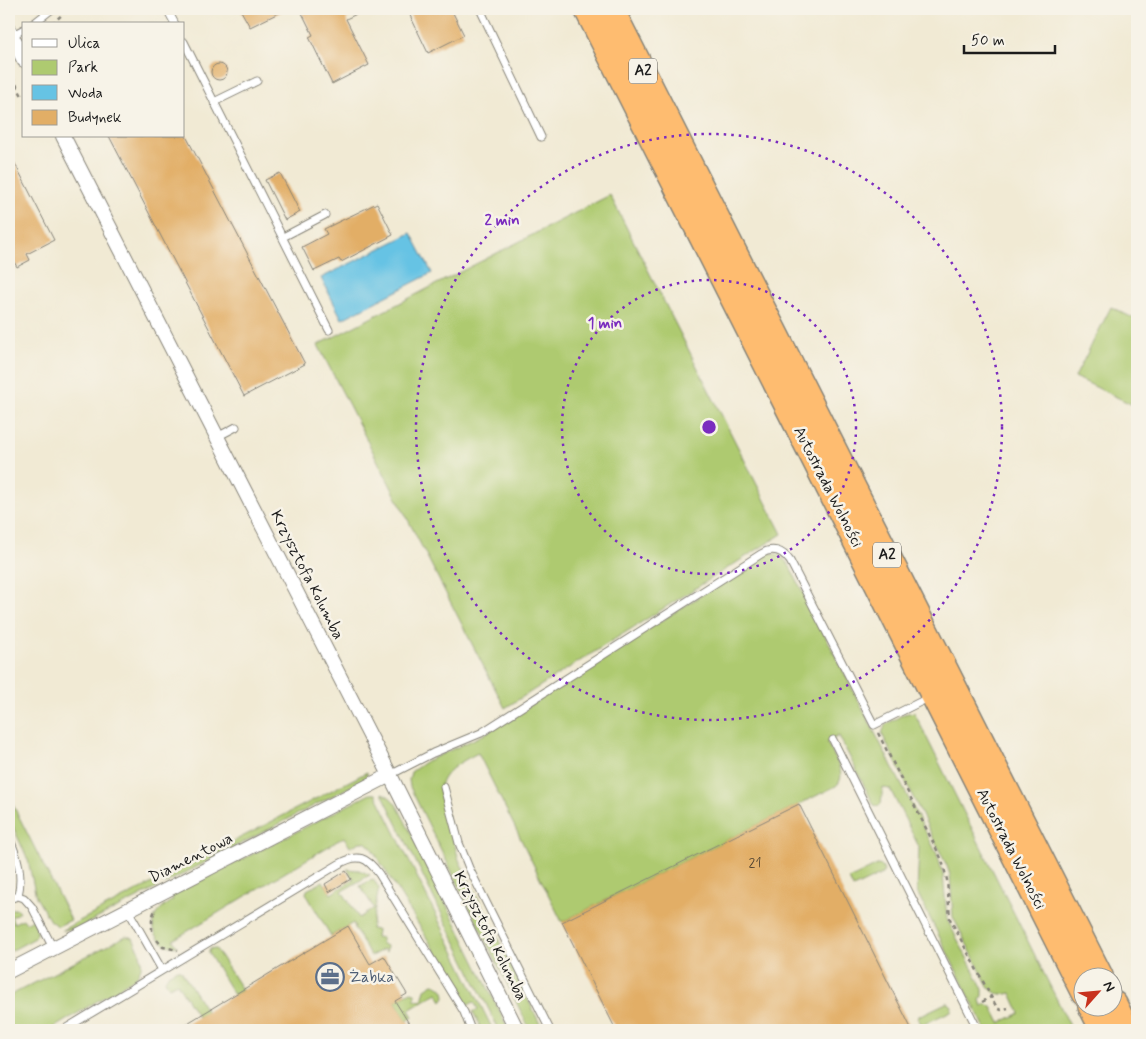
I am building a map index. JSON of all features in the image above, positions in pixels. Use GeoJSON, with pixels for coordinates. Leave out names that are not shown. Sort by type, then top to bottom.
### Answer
{"type":"FeatureCollection","features":[{"type":"Feature","properties":{"kind":"highway","name":"Autostrada Wolności"},"geometry":{"type":"LineString","coordinates":[[587,9],[1074,972]]}},
{"type":"Feature","properties":{"kind":"highway","name":"Autostrada Wolności"},"geometry":{"type":"LineString","coordinates":[[611,9],[1095,966]]}},
{"type":"Feature","properties":{"kind":"highway"},"geometry":{"type":"LineString","coordinates":[[1095,1016],[1102,1030]]}},
{"type":"Feature","properties":{"kind":"highway"},"geometry":{"type":"LineString","coordinates":[[1120,1016],[1127,1030]]}},
{"type":"Feature","properties":{"kind":"street"},"geometry":{"type":"LineString","coordinates":[[15,32],[22,54]]}},
{"type":"Feature","properties":{"kind":"street","name":"Krzysztofa Kolumba"},"geometry":{"type":"LineString","coordinates":[[66,138],[518,1030]]}},
{"type":"Feature","properties":{"kind":"street","name":"Diamentowa"},"geometry":{"type":"LineString","coordinates":[[9,971],[390,775]]}},
{"type":"Feature","properties":{"kind":"lane"},"geometry":{"type":"LineString","coordinates":[[36,22],[52,9]]}},
{"type":"Feature","properties":{"kind":"lane"},"geometry":{"type":"LineString","coordinates":[[167,9],[174,22]]}},
{"type":"Feature","properties":{"kind":"lane"},"geometry":{"type":"LineString","coordinates":[[480,9],[541,137]]}},
{"type":"Feature","properties":{"kind":"lane"},"geometry":{"type":"LineString","coordinates":[[185,44],[330,330]]}},
{"type":"Feature","properties":{"kind":"lane"},"geometry":{"type":"LineString","coordinates":[[214,102],[257,81]]}},
{"type":"Feature","properties":{"kind":"lane"},"geometry":{"type":"LineString","coordinates":[[283,237],[325,215]]}},
{"type":"Feature","properties":{"kind":"lane"},"geometry":{"type":"LineString","coordinates":[[217,437],[236,427]]}},
{"type":"Feature","properties":{"kind":"lane"},"geometry":{"type":"LineString","coordinates":[[390,775],[433,753],[481,733],[761,554],[771,550],[782,552],[790,561],[874,725],[934,695]]}},
{"type":"Feature","properties":{"kind":"lane"},"geometry":{"type":"LineString","coordinates":[[833,740],[978,1030]]}},
{"type":"Feature","properties":{"kind":"lane"},"geometry":{"type":"LineString","coordinates":[[444,787],[459,843],[469,868],[550,1030]]}},
{"type":"Feature","properties":{"kind":"lane"},"geometry":{"type":"LineString","coordinates":[[9,838],[20,871],[18,896]]}},
{"type":"Feature","properties":{"kind":"lane"},"geometry":{"type":"LineString","coordinates":[[63,1030],[353,857],[363,858],[379,874],[464,1012],[471,1030]]}},
{"type":"Feature","properties":{"kind":"lane"},"geometry":{"type":"LineString","coordinates":[[9,899],[18,896],[24,898],[32,907],[53,948]]}},
{"type":"Feature","properties":{"kind":"lane"},"geometry":{"type":"LineString","coordinates":[[128,910],[162,970]]}},
{"type":"Feature","properties":{"kind":"path"},"geometry":{"type":"LineString","coordinates":[[54,22],[68,9]]}},
{"type":"Feature","properties":{"kind":"path"},"geometry":{"type":"LineString","coordinates":[[9,70],[22,96]]}},
{"type":"Feature","properties":{"kind":"path"},"geometry":{"type":"LineString","coordinates":[[874,725],[942,860],[947,880],[950,919],[998,1009],[1008,1008]]}},
{"type":"Feature","properties":{"kind":"path"},"geometry":{"type":"LineString","coordinates":[[157,908],[152,918],[152,932],[163,947],[177,949]]}},
{"type":"Feature","properties":{"kind":"path"},"geometry":{"type":"LineString","coordinates":[[982,1002],[991,997]]}},
{"type":"Feature","properties":{"kind":"green space"},"geometry":{"type":"Polygon","coordinates":[[[610,195],[782,534],[505,708],[318,345],[610,195]]]}},
{"type":"Feature","properties":{"kind":"green space"},"geometry":{"type":"Polygon","coordinates":[[[1111,307],[1137,320],[1137,407],[1075,377],[1111,307]]]}},
{"type":"Feature","properties":{"kind":"green space"},"geometry":{"type":"Polygon","coordinates":[[[766,554],[780,555],[789,565],[937,854],[943,874],[947,919],[983,989],[983,996],[980,1000],[982,1006],[987,1004],[992,1007],[1000,1023],[1020,1013],[1011,993],[998,994],[988,986],[953,917],[950,875],[947,866],[882,734],[885,725],[904,714],[914,712],[1072,1030],[986,1030],[917,892],[919,847],[890,789],[883,788],[881,804],[878,806],[874,805],[839,736],[827,742],[840,770],[840,781],[836,786],[562,922],[478,753],[446,774],[442,780],[440,794],[459,860],[543,1030],[530,1030],[410,787],[411,772],[425,762],[483,735],[766,554]]]}},
{"type":"Feature","properties":{"kind":"green space"},"geometry":{"type":"Polygon","coordinates":[[[367,772],[367,776],[361,781],[164,884],[161,879],[367,772]]]}},
{"type":"Feature","properties":{"kind":"green space"},"geometry":{"type":"Polygon","coordinates":[[[382,793],[392,800],[399,810],[509,1030],[499,1030],[382,793]]]}},
{"type":"Feature","properties":{"kind":"green space"},"geometry":{"type":"Polygon","coordinates":[[[370,794],[376,794],[493,1030],[480,1030],[473,1012],[478,1009],[474,1002],[468,1005],[371,847],[365,842],[360,842],[350,847],[344,837],[173,940],[177,947],[165,945],[155,932],[153,926],[156,915],[173,900],[171,896],[370,794]]]}},
{"type":"Feature","properties":{"kind":"green space"},"geometry":{"type":"Polygon","coordinates":[[[9,797],[71,920],[58,926],[50,921],[36,897],[28,860],[9,818],[9,797]]]}},
{"type":"Feature","properties":{"kind":"green space"},"geometry":{"type":"Polygon","coordinates":[[[877,865],[882,866],[884,871],[882,874],[853,888],[849,879],[877,865]]]}},
{"type":"Feature","properties":{"kind":"green space"},"geometry":{"type":"Polygon","coordinates":[[[347,869],[359,870],[370,875],[342,891],[359,918],[374,908],[360,886],[373,879],[379,888],[371,929],[377,930],[376,937],[382,938],[381,944],[387,946],[386,952],[384,949],[371,956],[354,928],[353,923],[331,936],[306,893],[307,890],[323,881],[331,894],[354,879],[347,869]]]}},
{"type":"Feature","properties":{"kind":"green space"},"geometry":{"type":"Polygon","coordinates":[[[154,882],[157,888],[76,929],[62,930],[154,882]]]}},
{"type":"Feature","properties":{"kind":"green space"},"geometry":{"type":"Polygon","coordinates":[[[9,909],[18,909],[20,912],[11,917],[14,923],[23,919],[26,923],[33,919],[37,930],[35,938],[9,952],[9,909]]]}},
{"type":"Feature","properties":{"kind":"green space"},"geometry":{"type":"Polygon","coordinates":[[[126,936],[133,938],[141,958],[141,968],[135,978],[50,1030],[9,1030],[9,996],[126,936]]]}},
{"type":"Feature","properties":{"kind":"green space"},"geometry":{"type":"Polygon","coordinates":[[[211,948],[216,949],[242,990],[234,995],[209,954],[211,948]]]}},
{"type":"Feature","properties":{"kind":"green space"},"geometry":{"type":"Polygon","coordinates":[[[177,969],[181,970],[207,1012],[198,1017],[177,983],[169,987],[165,981],[168,974],[177,969]]]}},
{"type":"Feature","properties":{"kind":"green space"},"geometry":{"type":"Polygon","coordinates":[[[433,984],[442,988],[445,997],[442,1001],[437,993],[409,1010],[413,1017],[407,1021],[395,1001],[411,992],[415,993],[415,1000],[422,1001],[425,989],[433,984]]]}},
{"type":"Feature","properties":{"kind":"green space"},"geometry":{"type":"Polygon","coordinates":[[[946,1003],[952,1006],[951,1011],[922,1025],[917,1017],[946,1003]]]}},
{"type":"Feature","properties":{"kind":"water"},"geometry":{"type":"Polygon","coordinates":[[[411,233],[432,273],[342,319],[321,278],[411,233]]]}},
{"type":"Feature","properties":{"kind":"building"},"geometry":{"type":"Polygon","coordinates":[[[240,9],[287,9],[250,27],[240,9]]]}},
{"type":"Feature","properties":{"kind":"building"},"geometry":{"type":"Polygon","coordinates":[[[300,9],[367,9],[346,19],[369,65],[332,84],[309,37],[313,35],[300,9]]]}},
{"type":"Feature","properties":{"kind":"building"},"geometry":{"type":"Polygon","coordinates":[[[407,9],[451,9],[464,35],[428,53],[407,9]]]}},
{"type":"Feature","properties":{"kind":"building"},"geometry":{"type":"Polygon","coordinates":[[[219,64],[227,72],[219,80],[211,72],[219,64]]]}},
{"type":"Feature","properties":{"kind":"building"},"geometry":{"type":"Polygon","coordinates":[[[186,136],[305,364],[244,396],[110,138],[185,138],[186,136]]]}},
{"type":"Feature","properties":{"kind":"building"},"geometry":{"type":"Polygon","coordinates":[[[9,152],[54,240],[27,254],[30,260],[17,267],[13,260],[9,263],[9,152]]]}},
{"type":"Feature","properties":{"kind":"building"},"geometry":{"type":"Polygon","coordinates":[[[280,173],[300,212],[285,220],[265,180],[280,173]]]}},
{"type":"Feature","properties":{"kind":"building"},"geometry":{"type":"Polygon","coordinates":[[[377,203],[393,235],[341,262],[339,259],[314,271],[302,247],[327,234],[324,229],[377,203]]]}},
{"type":"Feature","properties":{"kind":"building"},"geometry":{"type":"Polygon","coordinates":[[[799,804],[912,1030],[616,1030],[562,922],[799,804]]]}},
{"type":"Feature","properties":{"kind":"building"},"geometry":{"type":"Polygon","coordinates":[[[346,871],[351,879],[329,892],[325,884],[346,871]]]}},
{"type":"Feature","properties":{"kind":"building","name":"Żabka"},"geometry":{"type":"Polygon","coordinates":[[[348,926],[370,964],[384,956],[407,994],[395,1001],[413,1030],[176,1030],[348,926]]]}},
{"type":"Feature","properties":{"kind":"place","name":"Żabka"},"geometry":{"type":"Point","coordinates":[330,977]}}]}
